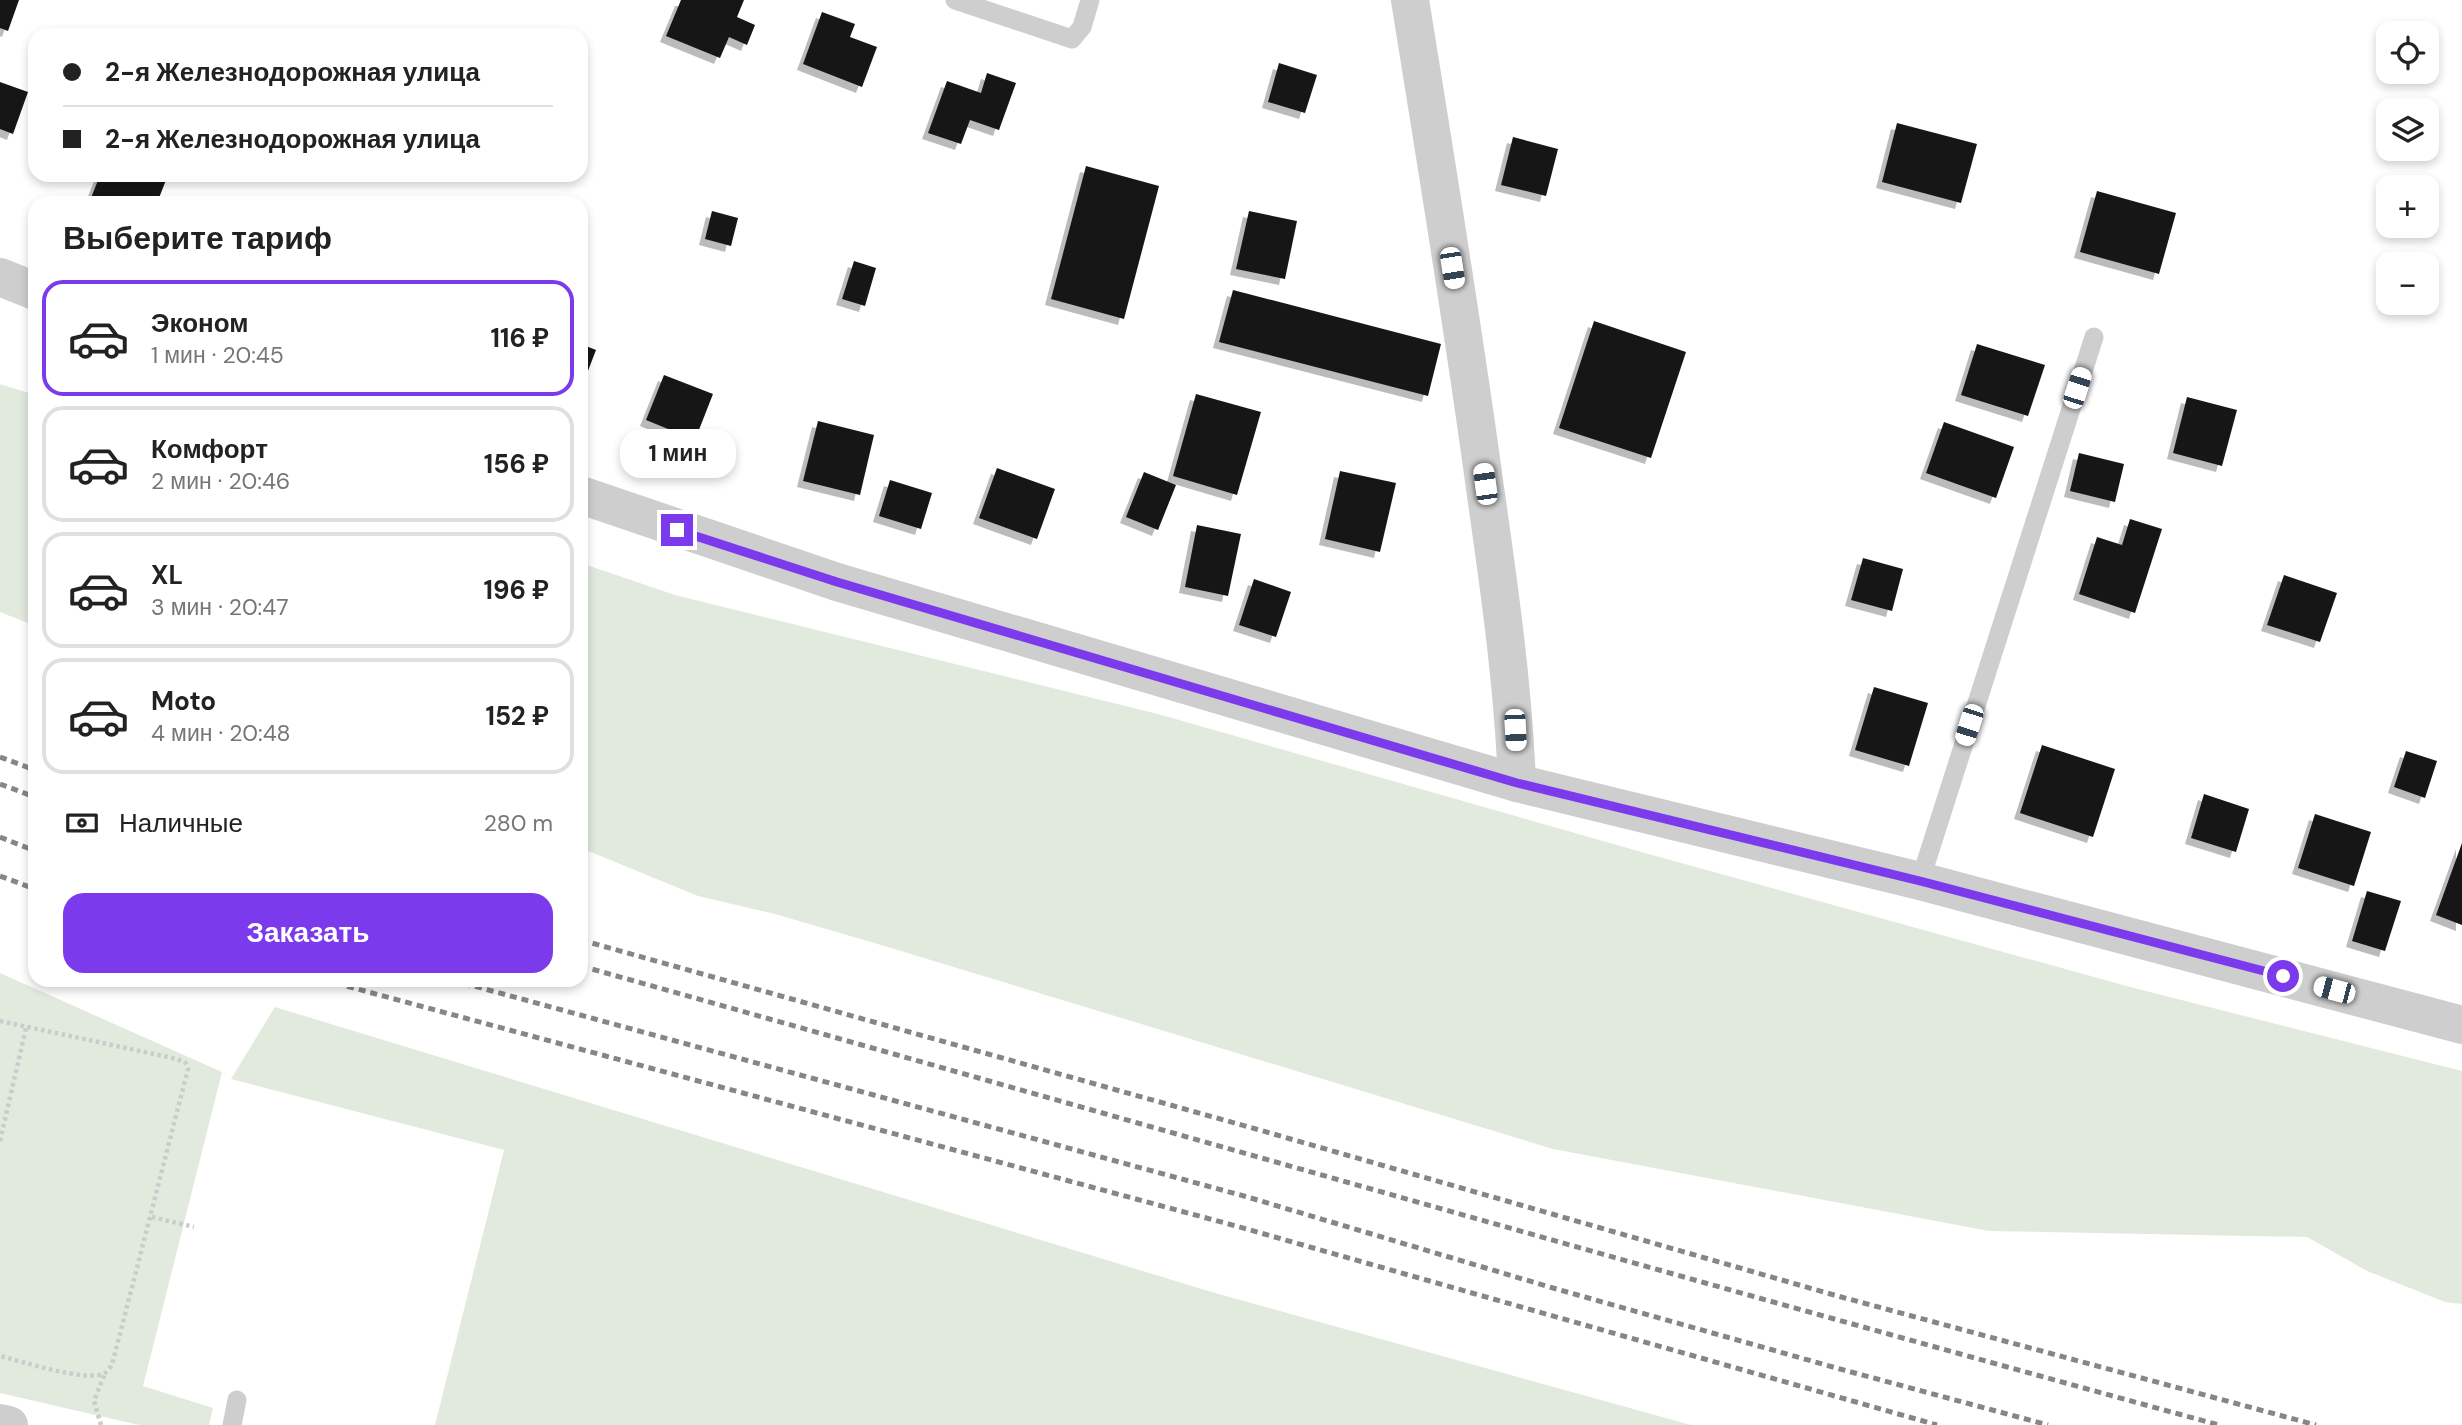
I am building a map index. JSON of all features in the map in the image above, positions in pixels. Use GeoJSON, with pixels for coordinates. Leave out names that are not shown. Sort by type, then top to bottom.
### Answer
{"type":"FeatureCollection","features":[{"type":"Feature","properties":{"kind":"street"},"geometry":{"type":"LineString","coordinates":[[1410,0],[1474,402],[1506,635],[1514,704],[1517,783]]}},
{"type":"Feature","properties":{"kind":"street"},"geometry":{"type":"LineString","coordinates":[[0,277],[28,288]]}},
{"type":"Feature","properties":{"kind":"street"},"geometry":{"type":"LineString","coordinates":[[588,497],[837,582],[1517,783],[1920,881],[2462,1025]]}},
{"type":"Feature","properties":{"kind":"street"},"geometry":{"type":"LineString","coordinates":[[0,1423],[9,1425]]}},
{"type":"Feature","properties":{"kind":"lane"},"geometry":{"type":"LineString","coordinates":[[955,0],[1072,39],[1082,27],[1090,0]]}},
{"type":"Feature","properties":{"kind":"lane"},"geometry":{"type":"LineString","coordinates":[[1920,881],[2094,337]]}},
{"type":"Feature","properties":{"kind":"lane"},"geometry":{"type":"LineString","coordinates":[[232,1425],[237,1400]]}},
{"type":"Feature","properties":{"kind":"path"},"geometry":{"type":"LineString","coordinates":[[0,1021],[177,1059],[185,1062],[188,1069],[116,1355],[105,1373],[94,1401],[101,1425]]}},
{"type":"Feature","properties":{"kind":"path"},"geometry":{"type":"LineString","coordinates":[[0,1140],[26,1028]]}},
{"type":"Feature","properties":{"kind":"path"},"geometry":{"type":"LineString","coordinates":[[152,1217],[194,1227]]}},
{"type":"Feature","properties":{"kind":"path"},"geometry":{"type":"LineString","coordinates":[[0,1356],[80,1375],[94,1376],[105,1373]]}},
{"type":"Feature","properties":{"kind":"shaded area"},"geometry":{"type":"Polygon","coordinates":[[[0,384],[28,393],[28,623],[0,612],[0,384]]]}},
{"type":"Feature","properties":{"kind":"shaded area"},"geometry":{"type":"Polygon","coordinates":[[[588,565],[675,595],[1158,714],[1645,853],[2134,988],[2462,1071],[2462,1304],[2445,1302],[2367,1271],[2307,1237],[1989,1231],[1553,1149],[881,945],[775,914],[698,896],[588,851],[588,565]]]}},
{"type":"Feature","properties":{"kind":"shaded area"},"geometry":{"type":"Polygon","coordinates":[[[0,973],[222,1072],[143,1386],[213,1408],[209,1425],[139,1425],[0,1393],[0,973]]]}},
{"type":"Feature","properties":{"kind":"shaded area"},"geometry":{"type":"Polygon","coordinates":[[[275,1007],[1215,1293],[1691,1425],[435,1425],[504,1150],[231,1079],[275,1007]]]}},
{"type":"Feature","properties":{"kind":"building"},"geometry":{"type":"Polygon","coordinates":[[[0,0],[19,0],[8,31],[0,28],[0,0]]]}},
{"type":"Feature","properties":{"kind":"building"},"geometry":{"type":"Polygon","coordinates":[[[681,0],[744,0],[737,17],[755,25],[747,45],[729,37],[720,58],[666,36],[681,0]]]}},
{"type":"Feature","properties":{"kind":"building"},"geometry":{"type":"Polygon","coordinates":[[[822,12],[855,24],[850,37],[877,47],[862,87],[803,64],[822,12]]]}},
{"type":"Feature","properties":{"kind":"building"},"geometry":{"type":"Polygon","coordinates":[[[1279,63],[1317,75],[1305,113],[1268,102],[1279,63]]]}},
{"type":"Feature","properties":{"kind":"building"},"geometry":{"type":"Polygon","coordinates":[[[987,73],[1016,83],[999,130],[970,120],[961,144],[928,133],[947,81],[981,93],[987,73]]]}},
{"type":"Feature","properties":{"kind":"building"},"geometry":{"type":"Polygon","coordinates":[[[0,82],[28,92],[13,134],[0,129],[0,82]]]}},
{"type":"Feature","properties":{"kind":"building"},"geometry":{"type":"Polygon","coordinates":[[[1897,123],[1977,144],[1961,203],[1882,182],[1897,123]]]}},
{"type":"Feature","properties":{"kind":"building"},"geometry":{"type":"Polygon","coordinates":[[[1513,137],[1558,149],[1546,196],[1501,185],[1513,137]]]}},
{"type":"Feature","properties":{"kind":"building"},"geometry":{"type":"Polygon","coordinates":[[[1086,166],[1159,186],[1124,319],[1051,299],[1086,166]]]}},
{"type":"Feature","properties":{"kind":"building"},"geometry":{"type":"Polygon","coordinates":[[[97,182],[165,182],[160,196],[92,196],[97,182]]]}},
{"type":"Feature","properties":{"kind":"building"},"geometry":{"type":"Polygon","coordinates":[[[2097,191],[2176,213],[2159,274],[2080,252],[2097,191]]]}},
{"type":"Feature","properties":{"kind":"building"},"geometry":{"type":"Polygon","coordinates":[[[712,211],[738,218],[731,246],[705,239],[712,211]]]}},
{"type":"Feature","properties":{"kind":"building"},"geometry":{"type":"Polygon","coordinates":[[[1249,211],[1297,221],[1285,279],[1236,269],[1249,211]]]}},
{"type":"Feature","properties":{"kind":"building"},"geometry":{"type":"Polygon","coordinates":[[[854,261],[876,268],[865,306],[842,299],[854,261]]]}},
{"type":"Feature","properties":{"kind":"building"},"geometry":{"type":"Polygon","coordinates":[[[1233,290],[1441,344],[1428,396],[1219,342],[1233,290]]]}},
{"type":"Feature","properties":{"kind":"building"},"geometry":{"type":"Polygon","coordinates":[[[1594,321],[1686,352],[1651,458],[1559,428],[1594,321]]]}},
{"type":"Feature","properties":{"kind":"building"},"geometry":{"type":"Polygon","coordinates":[[[1977,344],[2045,365],[2028,416],[1961,395],[1977,344]]]}},
{"type":"Feature","properties":{"kind":"building"},"geometry":{"type":"Polygon","coordinates":[[[588,347],[596,350],[588,371],[588,347]]]}},
{"type":"Feature","properties":{"kind":"building"},"geometry":{"type":"Polygon","coordinates":[[[664,375],[713,394],[695,440],[646,420],[664,375]]]}},
{"type":"Feature","properties":{"kind":"building"},"geometry":{"type":"Polygon","coordinates":[[[1196,394],[1261,412],[1237,495],[1173,476],[1196,394]]]}},
{"type":"Feature","properties":{"kind":"building"},"geometry":{"type":"Polygon","coordinates":[[[2187,397],[2237,410],[2222,466],[2173,453],[2187,397]]]}},
{"type":"Feature","properties":{"kind":"building"},"geometry":{"type":"Polygon","coordinates":[[[818,421],[874,435],[860,495],[803,481],[818,421]]]}},
{"type":"Feature","properties":{"kind":"building"},"geometry":{"type":"Polygon","coordinates":[[[1944,422],[2014,447],[1996,498],[1926,473],[1944,422]]]}},
{"type":"Feature","properties":{"kind":"building"},"geometry":{"type":"Polygon","coordinates":[[[2079,453],[2124,464],[2115,502],[2070,491],[2079,453]]]}},
{"type":"Feature","properties":{"kind":"building"},"geometry":{"type":"Polygon","coordinates":[[[997,468],[1055,489],[1037,539],[979,518],[997,468]]]}},
{"type":"Feature","properties":{"kind":"building"},"geometry":{"type":"Polygon","coordinates":[[[1340,471],[1396,483],[1380,552],[1325,539],[1340,471]]]}},
{"type":"Feature","properties":{"kind":"building"},"geometry":{"type":"Polygon","coordinates":[[[1144,472],[1176,485],[1158,530],[1126,517],[1144,472]]]}},
{"type":"Feature","properties":{"kind":"building"},"geometry":{"type":"Polygon","coordinates":[[[890,480],[932,493],[921,529],[879,516],[890,480]]]}},
{"type":"Feature","properties":{"kind":"building"},"geometry":{"type":"Polygon","coordinates":[[[2130,519],[2162,529],[2135,613],[2079,594],[2097,537],[2122,545],[2130,519]]]}},
{"type":"Feature","properties":{"kind":"building"},"geometry":{"type":"Polygon","coordinates":[[[1197,525],[1241,534],[1228,596],[1185,587],[1197,525]]]}},
{"type":"Feature","properties":{"kind":"building"},"geometry":{"type":"Polygon","coordinates":[[[1863,558],[1903,569],[1892,611],[1851,600],[1863,558]]]}},
{"type":"Feature","properties":{"kind":"building"},"geometry":{"type":"Polygon","coordinates":[[[2284,575],[2337,593],[2320,642],[2267,625],[2284,575]]]}},
{"type":"Feature","properties":{"kind":"building"},"geometry":{"type":"Polygon","coordinates":[[[1254,579],[1291,592],[1276,637],[1239,625],[1254,579]]]}},
{"type":"Feature","properties":{"kind":"building"},"geometry":{"type":"Polygon","coordinates":[[[1874,687],[1928,703],[1909,766],[1855,750],[1874,687]]]}},
{"type":"Feature","properties":{"kind":"building"},"geometry":{"type":"Polygon","coordinates":[[[2042,745],[2115,769],[2093,837],[2020,813],[2042,745]]]}},
{"type":"Feature","properties":{"kind":"building"},"geometry":{"type":"Polygon","coordinates":[[[2406,751],[2437,761],[2425,798],[2394,787],[2406,751]]]}},
{"type":"Feature","properties":{"kind":"building"},"geometry":{"type":"Polygon","coordinates":[[[2204,794],[2249,809],[2236,852],[2191,838],[2204,794]]]}},
{"type":"Feature","properties":{"kind":"building"},"geometry":{"type":"Polygon","coordinates":[[[2315,814],[2371,832],[2354,886],[2298,868],[2315,814]]]}},
{"type":"Feature","properties":{"kind":"building"},"geometry":{"type":"Polygon","coordinates":[[[2462,843],[2462,925],[2436,915],[2462,843]]]}},
{"type":"Feature","properties":{"kind":"building"},"geometry":{"type":"Polygon","coordinates":[[[2367,891],[2401,901],[2385,951],[2352,941],[2367,891]]]}},
{"type":"Feature","properties":{"kind":"railway"},"geometry":{"type":"LineString","coordinates":[[0,757],[28,767]]}},
{"type":"Feature","properties":{"kind":"railway"},"geometry":{"type":"LineString","coordinates":[[0,784],[28,794]]}},
{"type":"Feature","properties":{"kind":"railway"},"geometry":{"type":"LineString","coordinates":[[0,837],[28,848]]}},
{"type":"Feature","properties":{"kind":"railway"},"geometry":{"type":"LineString","coordinates":[[0,876],[28,886]]}},
{"type":"Feature","properties":{"kind":"railway"},"geometry":{"type":"LineString","coordinates":[[588,942],[1256,1129],[1834,1295],[2316,1425]]}},
{"type":"Feature","properties":{"kind":"railway"},"geometry":{"type":"LineString","coordinates":[[588,968],[1604,1255],[2219,1425]]}},
{"type":"Feature","properties":{"kind":"railway"},"geometry":{"type":"LineString","coordinates":[[350,987],[1236,1226],[1937,1425]]}},
{"type":"Feature","properties":{"kind":"railway"},"geometry":{"type":"LineString","coordinates":[[478,987],[1244,1196],[1553,1288],[2048,1425]]}},
{"type":"Feature","properties":{"kind":"route"},"geometry":{"type":"LineString","coordinates":[[677,530],[837,582],[1517,783],[1920,881],[2283,976]]}}]}
